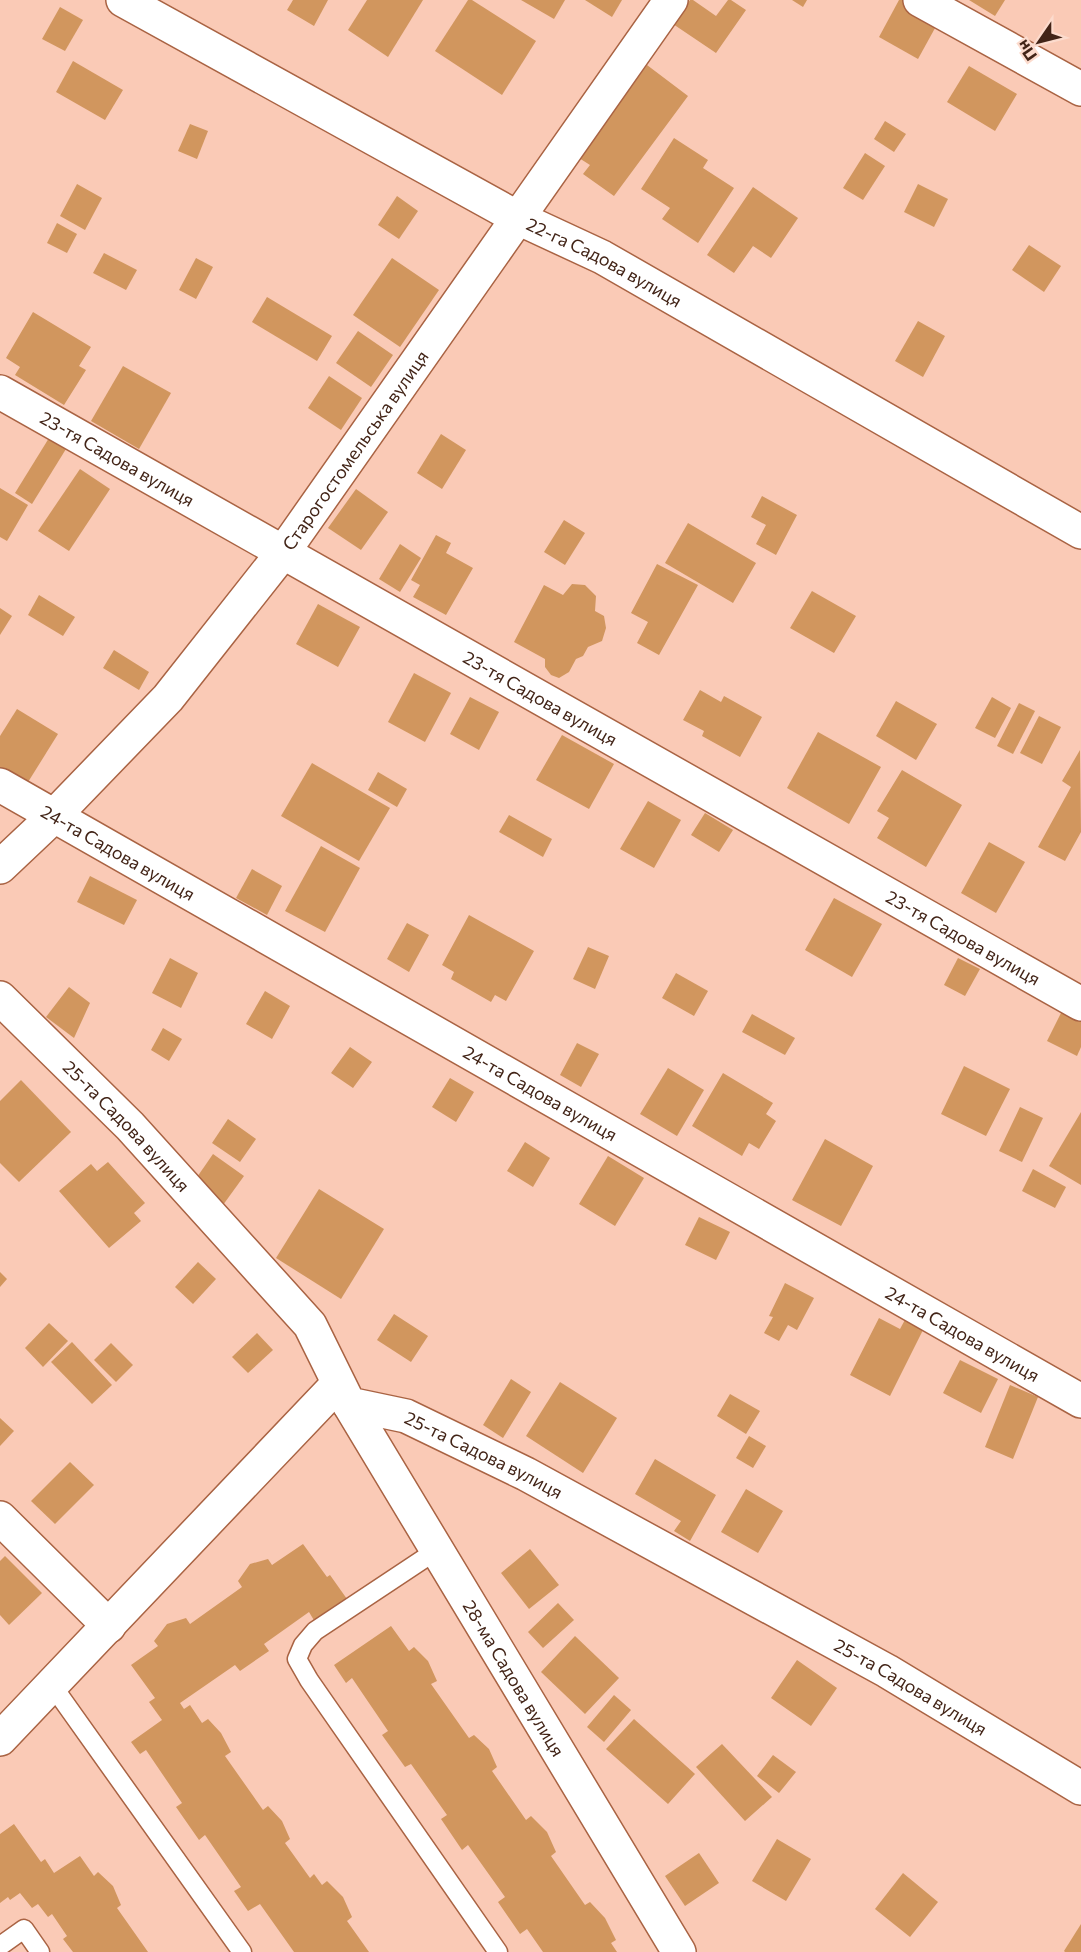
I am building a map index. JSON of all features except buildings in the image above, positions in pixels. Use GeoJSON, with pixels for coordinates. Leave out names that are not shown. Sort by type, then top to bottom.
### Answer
{"type":"FeatureCollection","features":[{"type":"Feature","properties":{"kind":"street","name":"22-га Садова вулиця"},"geometry":{"type":"LineString","coordinates":[[123,0],[518,218],[602,257],[1081,532]]}},
{"type":"Feature","properties":{"kind":"street","name":"Старогостомельська вулиця"},"geometry":{"type":"LineString","coordinates":[[0,867],[54,816],[168,698],[284,551],[671,0]]}},
{"type":"Feature","properties":{"kind":"street"},"geometry":{"type":"LineString","coordinates":[[920,0],[1081,89]]}},
{"type":"Feature","properties":{"kind":"street","name":"23-тя Садова вулиця"},"geometry":{"type":"LineString","coordinates":[[0,392],[1081,1004]]}},
{"type":"Feature","properties":{"kind":"street","name":"24-та Садова вулиця"},"geometry":{"type":"LineString","coordinates":[[0,785],[1081,1401]]}},
{"type":"Feature","properties":{"kind":"street","name":"25-та Садова вулиця"},"geometry":{"type":"LineString","coordinates":[[0,998],[130,1126],[310,1324],[343,1394],[406,1416],[526,1474],[887,1671],[1081,1788]]}},
{"type":"Feature","properties":{"kind":"street"},"geometry":{"type":"LineString","coordinates":[[0,1739],[109,1626],[343,1394]]}},
{"type":"Feature","properties":{"kind":"street","name":"28-ма Садова вулиця"},"geometry":{"type":"LineString","coordinates":[[343,1394],[679,1952]]}},
{"type":"Feature","properties":{"kind":"street"},"geometry":{"type":"LineString","coordinates":[[0,1518],[109,1626]]}},
{"type":"Feature","properties":{"kind":"lane"},"geometry":{"type":"LineString","coordinates":[[437,1550],[315,1631],[303,1645],[297,1659],[309,1680],[498,1952]]}},
{"type":"Feature","properties":{"kind":"lane"},"geometry":{"type":"LineString","coordinates":[[52,1685],[242,1952]]}},
{"type":"Feature","properties":{"kind":"lane"},"geometry":{"type":"LineString","coordinates":[[0,1946],[24,1929],[40,1952]]}}]}
